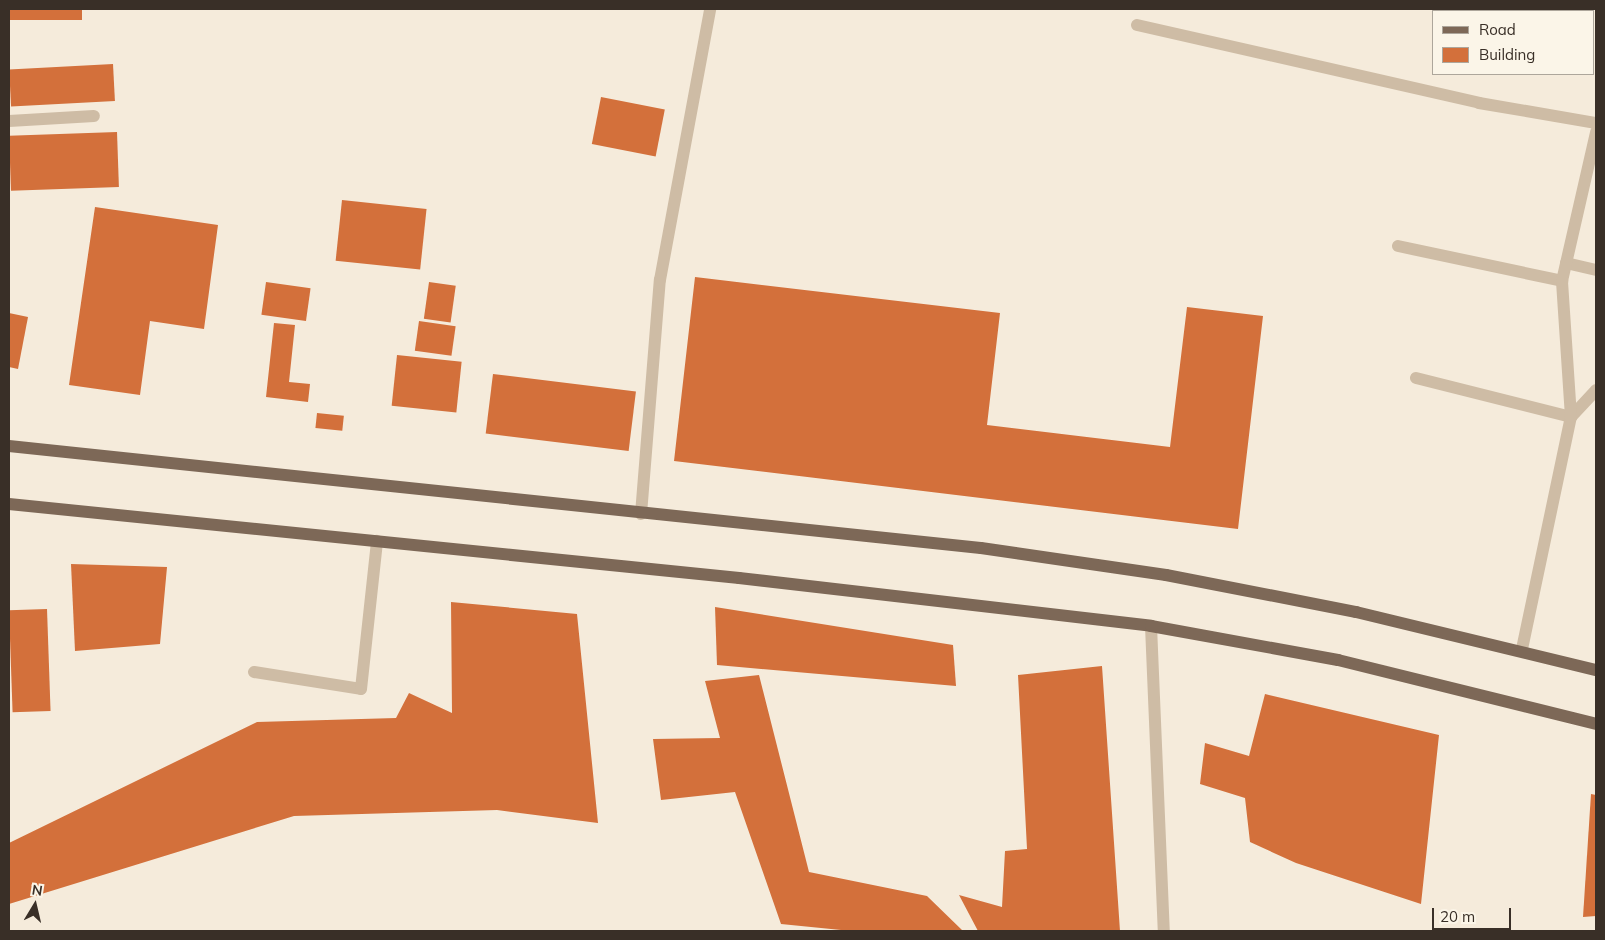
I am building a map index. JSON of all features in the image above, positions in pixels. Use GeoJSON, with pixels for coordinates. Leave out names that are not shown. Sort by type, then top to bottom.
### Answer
{"type":"FeatureCollection","features":[{"type":"Feature","properties":{"kind":"main road"},"geometry":{"type":"LineString","coordinates":[[9,446],[641,514],[981,548],[1166,575],[1522,649],[1596,670]]}},
{"type":"Feature","properties":{"kind":"main road"},"geometry":{"type":"LineString","coordinates":[[9,504],[377,541],[1151,626],[1338,660],[1596,724]]}},
{"type":"Feature","properties":{"kind":"street"},"geometry":{"type":"LineString","coordinates":[[641,514],[660,280],[710,9]]}},
{"type":"Feature","properties":{"kind":"street"},"geometry":{"type":"LineString","coordinates":[[1136,25],[1479,103],[1596,123]]}},
{"type":"Feature","properties":{"kind":"street"},"geometry":{"type":"LineString","coordinates":[[9,121],[94,116]]}},
{"type":"Feature","properties":{"kind":"street"},"geometry":{"type":"LineString","coordinates":[[1522,649],[1571,417],[1562,282],[1596,132]]}},
{"type":"Feature","properties":{"kind":"street"},"geometry":{"type":"LineString","coordinates":[[1398,246],[1562,282]]}},
{"type":"Feature","properties":{"kind":"street"},"geometry":{"type":"LineString","coordinates":[[1566,263],[1596,270]]}},
{"type":"Feature","properties":{"kind":"street"},"geometry":{"type":"LineString","coordinates":[[1416,378],[1571,417]]}},
{"type":"Feature","properties":{"kind":"street"},"geometry":{"type":"LineString","coordinates":[[1571,417],[1596,390]]}},
{"type":"Feature","properties":{"kind":"street"},"geometry":{"type":"LineString","coordinates":[[254,672],[361,688],[377,541]]}},
{"type":"Feature","properties":{"kind":"street"},"geometry":{"type":"LineString","coordinates":[[1151,626],[1164,931]]}},
{"type":"Feature","properties":{"kind":"building"},"geometry":{"type":"Polygon","coordinates":[[[9,9],[82,9],[82,20],[9,20],[9,9]]]}},
{"type":"Feature","properties":{"kind":"building"},"geometry":{"type":"Polygon","coordinates":[[[113,64],[115,101],[11,106],[9,69],[113,64]]]}},
{"type":"Feature","properties":{"kind":"building"},"geometry":{"type":"Polygon","coordinates":[[[601,97],[665,109],[656,157],[592,144],[601,97]]]}},
{"type":"Feature","properties":{"kind":"building"},"geometry":{"type":"Polygon","coordinates":[[[117,132],[119,187],[11,191],[9,136],[117,132]]]}},
{"type":"Feature","properties":{"kind":"building"},"geometry":{"type":"Polygon","coordinates":[[[342,200],[427,209],[420,270],[336,261],[342,200]]]}},
{"type":"Feature","properties":{"kind":"building"},"geometry":{"type":"Polygon","coordinates":[[[95,207],[218,225],[204,329],[150,321],[140,395],[69,385],[95,207]]]}},
{"type":"Feature","properties":{"kind":"building"},"geometry":{"type":"Polygon","coordinates":[[[695,277],[1000,313],[987,425],[1170,447],[1187,307],[1263,316],[1238,529],[674,461],[695,277]]]}},
{"type":"Feature","properties":{"kind":"building"},"geometry":{"type":"Polygon","coordinates":[[[266,282],[311,288],[306,321],[261,315],[266,282]]]}},
{"type":"Feature","properties":{"kind":"building"},"geometry":{"type":"Polygon","coordinates":[[[429,282],[456,286],[451,322],[424,319],[429,282]]]}},
{"type":"Feature","properties":{"kind":"building"},"geometry":{"type":"Polygon","coordinates":[[[9,313],[28,317],[18,369],[9,367],[9,313]]]}},
{"type":"Feature","properties":{"kind":"building"},"geometry":{"type":"Polygon","coordinates":[[[419,321],[456,326],[451,356],[415,351],[419,321]]]}},
{"type":"Feature","properties":{"kind":"building"},"geometry":{"type":"Polygon","coordinates":[[[274,323],[295,325],[289,382],[310,384],[308,402],[266,397],[274,323]]]}},
{"type":"Feature","properties":{"kind":"building"},"geometry":{"type":"Polygon","coordinates":[[[397,355],[462,362],[456,413],[392,406],[397,355]]]}},
{"type":"Feature","properties":{"kind":"building"},"geometry":{"type":"Polygon","coordinates":[[[493,374],[636,392],[629,451],[486,434],[493,374]]]}},
{"type":"Feature","properties":{"kind":"building"},"geometry":{"type":"Polygon","coordinates":[[[317,413],[344,416],[342,431],[315,428],[317,413]]]}},
{"type":"Feature","properties":{"kind":"building"},"geometry":{"type":"Polygon","coordinates":[[[71,564],[167,567],[160,644],[75,651],[71,564]]]}},
{"type":"Feature","properties":{"kind":"building"},"geometry":{"type":"Polygon","coordinates":[[[451,602],[577,614],[598,823],[497,810],[294,816],[9,904],[9,843],[257,722],[396,718],[409,693],[452,713],[451,602]]]}},
{"type":"Feature","properties":{"kind":"building"},"geometry":{"type":"Polygon","coordinates":[[[715,607],[953,645],[956,686],[717,665],[715,607]]]}},
{"type":"Feature","properties":{"kind":"building"},"geometry":{"type":"Polygon","coordinates":[[[47,609],[51,711],[13,712],[9,610],[47,609]]]}},
{"type":"Feature","properties":{"kind":"building"},"geometry":{"type":"Polygon","coordinates":[[[1102,666],[1120,931],[978,931],[959,895],[1002,907],[1005,851],[1027,849],[1018,675],[1102,666]]]}},
{"type":"Feature","properties":{"kind":"building"},"geometry":{"type":"Polygon","coordinates":[[[759,675],[809,872],[927,896],[963,931],[851,931],[781,924],[735,792],[661,800],[653,739],[720,738],[705,681],[759,675]]]}},
{"type":"Feature","properties":{"kind":"building"},"geometry":{"type":"Polygon","coordinates":[[[1265,694],[1439,735],[1421,904],[1296,863],[1250,842],[1245,798],[1200,784],[1205,743],[1249,756],[1265,694]]]}},
{"type":"Feature","properties":{"kind":"building"},"geometry":{"type":"Polygon","coordinates":[[[1591,794],[1596,795],[1596,916],[1583,917],[1591,794]]]}}]}
